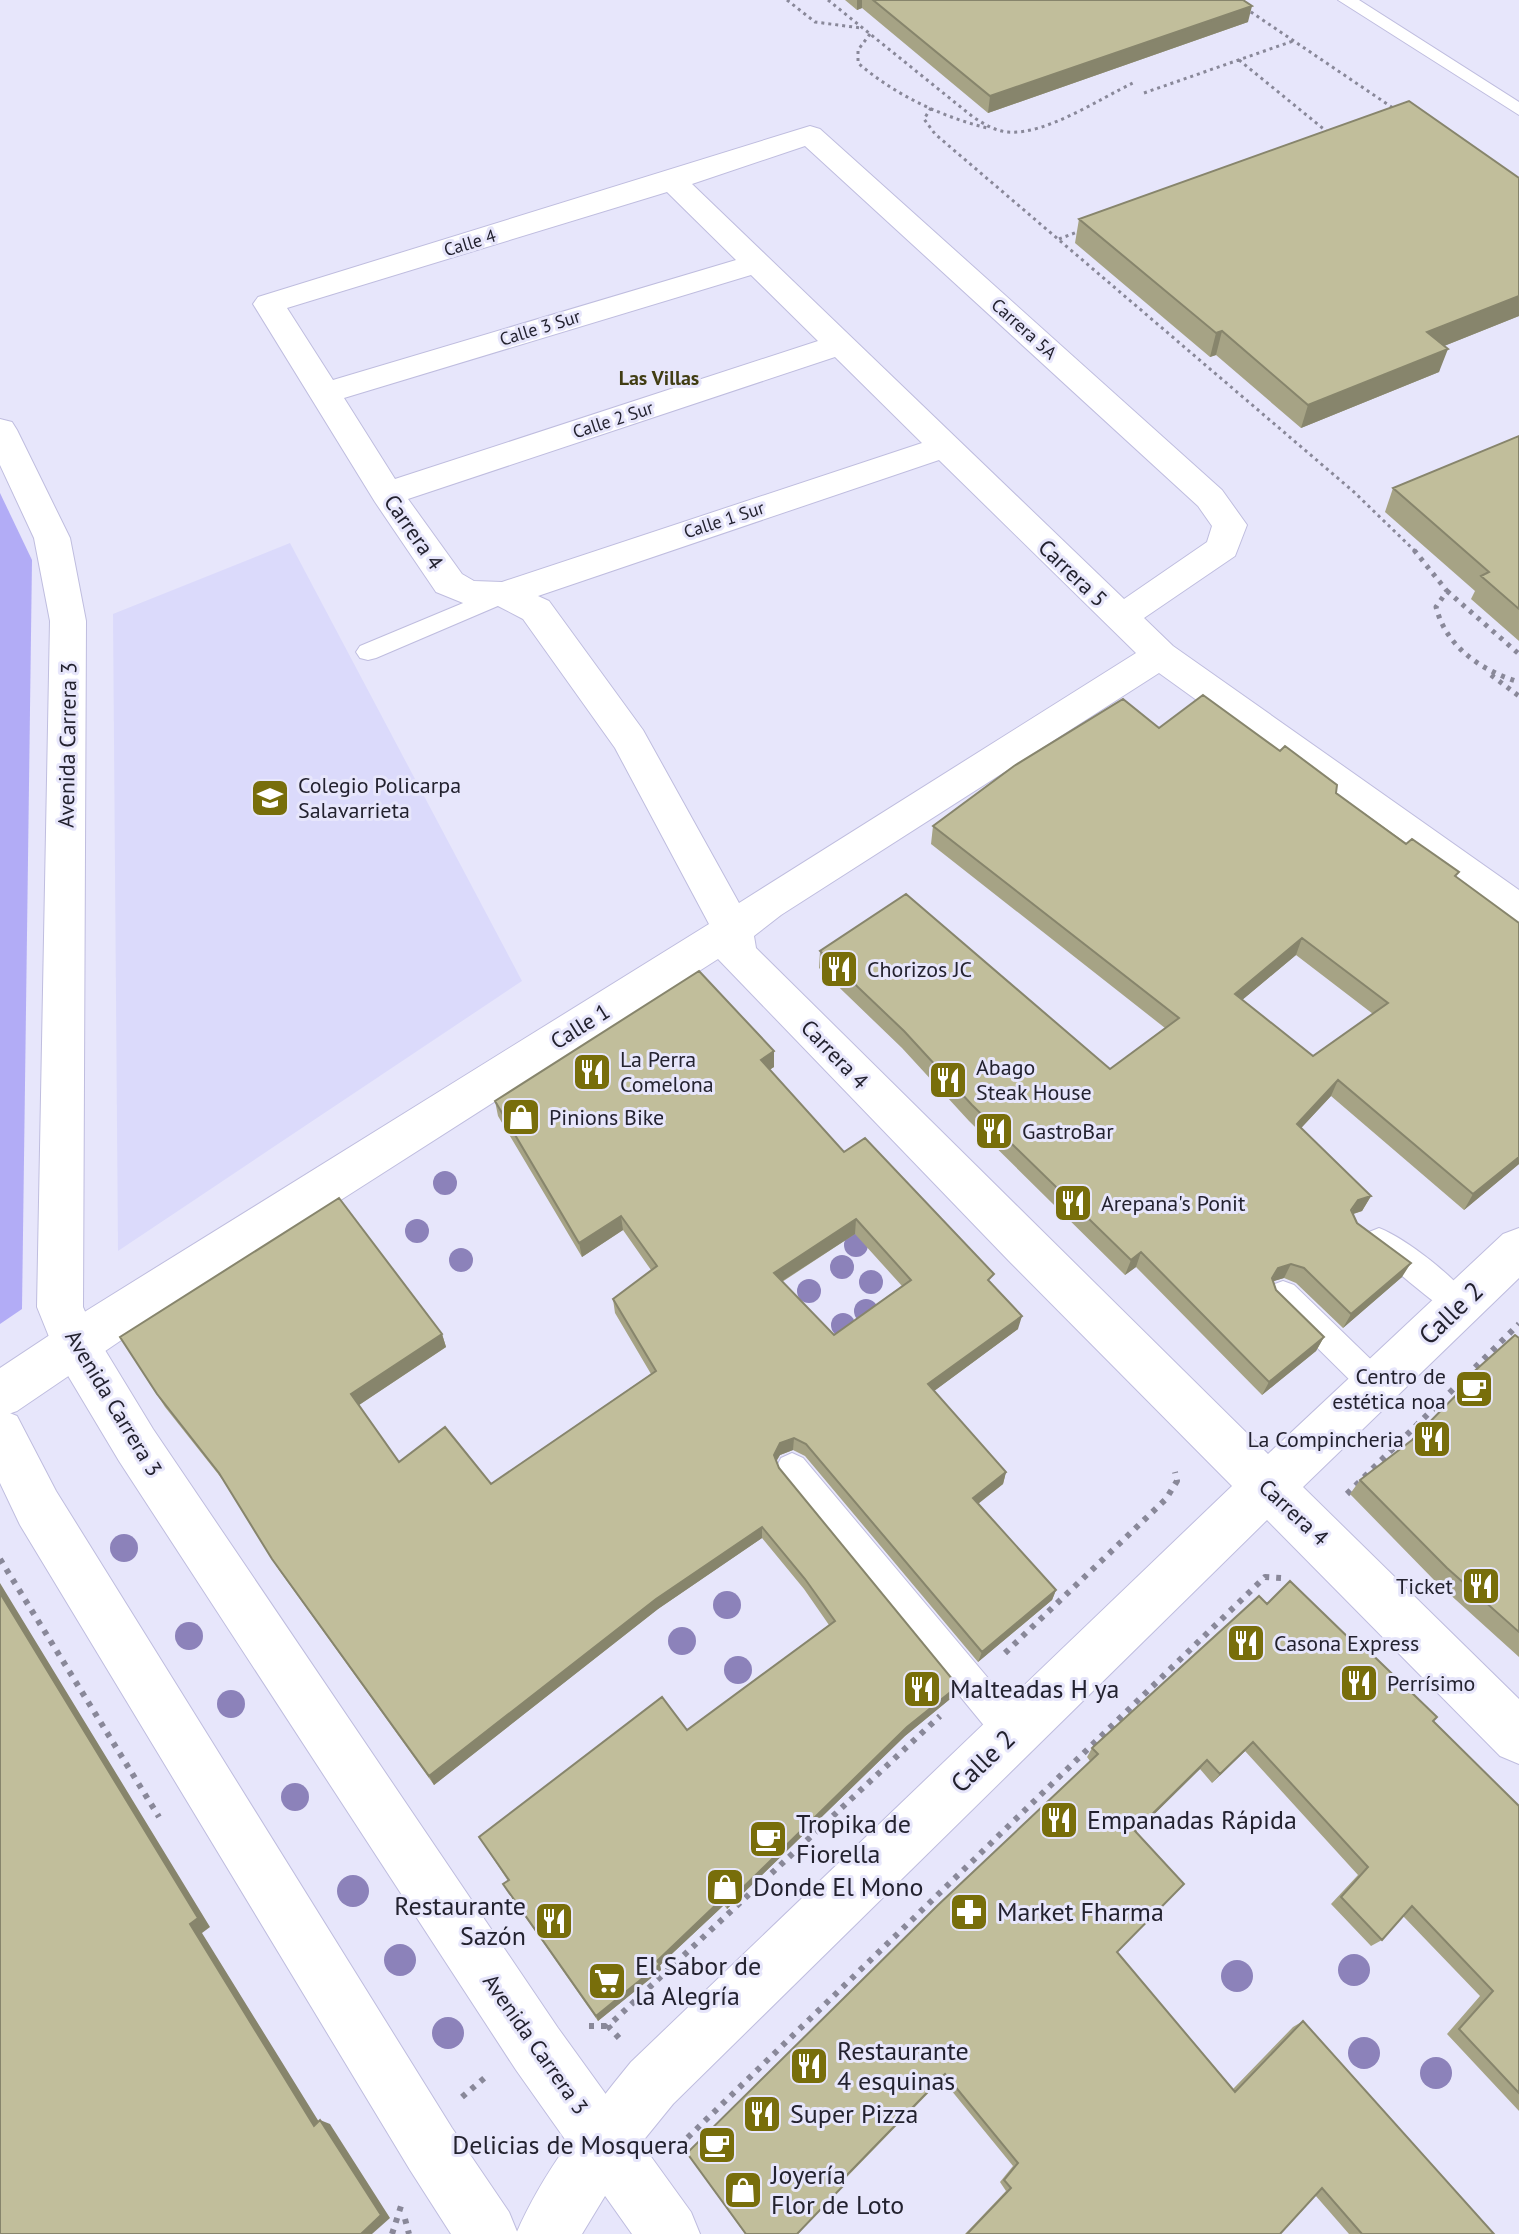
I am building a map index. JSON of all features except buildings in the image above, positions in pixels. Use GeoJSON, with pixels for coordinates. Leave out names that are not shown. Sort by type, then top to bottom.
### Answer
{"type":"FeatureCollection","features":[{"type":"Feature","properties":{"kind":"street","name":"Carrera 5A"},"geometry":{"type":"LineString","coordinates":[[672,181],[810,135],[1210,498],[1230,525],[1223,548],[1141,606],[1117,615]]}},
{"type":"Feature","properties":{"kind":"street","name":"Carrera 5"},"geometry":{"type":"LineString","coordinates":[[672,181],[1160,655],[1519,911]]}},
{"type":"Feature","properties":{"kind":"street","name":"Calle 4"},"geometry":{"type":"LineString","coordinates":[[269,304],[672,181]]}},
{"type":"Feature","properties":{"kind":"street","name":"Calle 3 Sur"},"geometry":{"type":"LineString","coordinates":[[325,393],[756,264]]}},
{"type":"Feature","properties":{"kind":"street","name":"Carrera 4"},"geometry":{"type":"LineString","coordinates":[[269,304],[387,494],[449,583],[468,593],[504,594],[536,610],[630,740],[732,930],[737,955],[981,1203],[1519,1737]]}},
{"type":"Feature","properties":{"kind":"street","name":"Calle 2 Sur"},"geometry":{"type":"LineString","coordinates":[[387,494],[840,345]]}},
{"type":"Feature","properties":{"kind":"street","name":"Avenida Carrera 3"},"geometry":{"type":"LineString","coordinates":[[0,430],[52,538],[68,621],[60,1307],[75,1344],[136,1445],[537,2049],[669,2234]]}},
{"type":"Feature","properties":{"kind":"street","name":"Calle 1 Sur"},"geometry":{"type":"LineString","coordinates":[[504,594],[944,447]]}},
{"type":"Feature","properties":{"kind":"street","name":"Calle 1"},"geometry":{"type":"LineString","coordinates":[[0,1395],[75,1344],[732,930],[1160,655]]}},
{"type":"Feature","properties":{"kind":"street","name":"Calle 2"},"geometry":{"type":"LineString","coordinates":[[547,2234],[604,2142],[652,2083],[1519,1248]]}},
{"type":"Feature","properties":{"kind":"street"},"geometry":{"type":"LineString","coordinates":[[0,1432],[46,1522],[431,2149],[487,2234]]}},
{"type":"Feature","properties":{"kind":"lane"},"geometry":{"type":"LineString","coordinates":[[1347,0],[1519,110]]}},
{"type":"Feature","properties":{"kind":"lane"},"geometry":{"type":"LineString","coordinates":[[368,652],[504,594]]}},
{"type":"Feature","properties":{"kind":"lane"},"geometry":{"type":"LineString","coordinates":[[1361,1227],[1423,1273],[1459,1306]]}},
{"type":"Feature","properties":{"kind":"lane"},"geometry":{"type":"LineString","coordinates":[[1283,1294],[1376,1385]]}},
{"type":"Feature","properties":{"kind":"lane"},"geometry":{"type":"LineString","coordinates":[[792,1468],[1012,1733]]}},
{"type":"Feature","properties":{"kind":"path"},"geometry":{"type":"LineString","coordinates":[[787,0],[815,22],[862,28]]}},
{"type":"Feature","properties":{"kind":"path"},"geometry":{"type":"LineString","coordinates":[[828,0],[973,117],[993,129]]}},
{"type":"Feature","properties":{"kind":"path"},"geometry":{"type":"LineString","coordinates":[[1245,8],[1399,112],[1386,118]]}},
{"type":"Feature","properties":{"kind":"path"},"geometry":{"type":"LineString","coordinates":[[870,34],[858,50],[858,63],[879,81],[975,126],[1015,132],[1047,123],[1133,83]]}},
{"type":"Feature","properties":{"kind":"path"},"geometry":{"type":"LineString","coordinates":[[1144,93],[1294,41]]}},
{"type":"Feature","properties":{"kind":"path"},"geometry":{"type":"LineString","coordinates":[[1239,60],[1331,135],[1317,140]]}},
{"type":"Feature","properties":{"kind":"path"},"geometry":{"type":"LineString","coordinates":[[931,108],[924,119],[935,134],[1341,482],[1430,566],[1447,591],[1519,654]]}},
{"type":"Feature","properties":{"kind":"path"},"geometry":{"type":"LineString","coordinates":[[1059,239],[1089,228]]}},
{"type":"Feature","properties":{"kind":"path"},"geometry":{"type":"LineString","coordinates":[[1447,591],[1436,607],[1437,616],[1475,664],[1519,696]]}},
{"type":"Feature","properties":{"kind":"path"},"geometry":{"type":"LineString","coordinates":[[1475,664],[1500,677],[1519,682]]}},
{"type":"Feature","properties":{"kind":"path"},"geometry":{"type":"LineString","coordinates":[[1353,1502],[1346,1501],[1349,1490],[1519,1324]]}},
{"type":"Feature","properties":{"kind":"path"},"geometry":{"type":"LineString","coordinates":[[632,2001],[726,1919],[1166,1499],[1177,1481],[1174,1469]]}},
{"type":"Feature","properties":{"kind":"path"},"geometry":{"type":"LineString","coordinates":[[681,2159],[679,2146],[1265,1577],[1280,1576],[1291,1587]]}},
{"type":"Feature","properties":{"kind":"path"},"geometry":{"type":"LineString","coordinates":[[409,2234],[390,2180],[431,2149],[463,2097],[493,2071],[537,2049],[576,2009],[587,2025],[608,2026]]}},
{"type":"Feature","properties":{"kind":"path"},"geometry":{"type":"LineString","coordinates":[[392,2234],[401,2205]]}},
{"type":"Feature","properties":{"kind":"shaded area"},"geometry":{"type":"Polygon","coordinates":[[[0,493],[32,560],[22,1309],[0,1324],[0,493]]]}},
{"type":"Feature","properties":{"kind":"shaded area","name":"Colegio Policarpa Salavarrieta"},"geometry":{"type":"Polygon","coordinates":[[[290,543],[522,981],[118,1251],[113,614],[290,543]]]}},
{"type":"Feature","properties":{"kind":"place","name":"Colegio Policarpa Salavarrieta"},"geometry":{"type":"Point","coordinates":[270,798]}},
{"type":"Feature","properties":{"kind":"place","name":"Chorizos JC"},"geometry":{"type":"Point","coordinates":[839,969]}},
{"type":"Feature","properties":{"kind":"place","name":"La Perra Comelona"},"geometry":{"type":"Point","coordinates":[592,1072]}},
{"type":"Feature","properties":{"kind":"place","name":"Abago Steak House"},"geometry":{"type":"Point","coordinates":[948,1080]}},
{"type":"Feature","properties":{"kind":"place","name":"Pinions Bike"},"geometry":{"type":"Point","coordinates":[521,1117]}},
{"type":"Feature","properties":{"kind":"place","name":"GastroBar"},"geometry":{"type":"Point","coordinates":[994,1131]}},
{"type":"Feature","properties":{"kind":"place","name":"Arepana's Ponit"},"geometry":{"type":"Point","coordinates":[1073,1203]}},
{"type":"Feature","properties":{"kind":"place","name":"Centro de estética noa"},"geometry":{"type":"Point","coordinates":[1474,1389]}},
{"type":"Feature","properties":{"kind":"place","name":"La Compincheria"},"geometry":{"type":"Point","coordinates":[1432,1439]}},
{"type":"Feature","properties":{"kind":"place","name":"Ticket"},"geometry":{"type":"Point","coordinates":[1481,1586]}},
{"type":"Feature","properties":{"kind":"place","name":"Casona Express"},"geometry":{"type":"Point","coordinates":[1246,1643]}},
{"type":"Feature","properties":{"kind":"place","name":"Perrísimo"},"geometry":{"type":"Point","coordinates":[1359,1683]}},
{"type":"Feature","properties":{"kind":"place","name":"Malteadas H ya"},"geometry":{"type":"Point","coordinates":[922,1689]}},
{"type":"Feature","properties":{"kind":"place","name":"Empanadas Rápida"},"geometry":{"type":"Point","coordinates":[1059,1820]}},
{"type":"Feature","properties":{"kind":"place","name":"Tropika de Fiorella"},"geometry":{"type":"Point","coordinates":[768,1839]}},
{"type":"Feature","properties":{"kind":"place","name":"Donde El Mono"},"geometry":{"type":"Point","coordinates":[725,1887]}},
{"type":"Feature","properties":{"kind":"place","name":"Market Fharma"},"geometry":{"type":"Point","coordinates":[969,1912]}},
{"type":"Feature","properties":{"kind":"place","name":"Restaurante Sazón"},"geometry":{"type":"Point","coordinates":[554,1921]}},
{"type":"Feature","properties":{"kind":"place","name":"El Sabor de la Alegría"},"geometry":{"type":"Point","coordinates":[607,1981]}},
{"type":"Feature","properties":{"kind":"place","name":"Restaurante 4 esquinas"},"geometry":{"type":"Point","coordinates":[809,2066]}},
{"type":"Feature","properties":{"kind":"place","name":"Super Pizza"},"geometry":{"type":"Point","coordinates":[762,2114]}},
{"type":"Feature","properties":{"kind":"place","name":"Delicias de Mosquera"},"geometry":{"type":"Point","coordinates":[717,2145]}},
{"type":"Feature","properties":{"kind":"place","name":"Joyería Flor de Loto"},"geometry":{"type":"Point","coordinates":[743,2190]}},
{"type":"Feature","properties":{"kind":"district","name":"Las Villas"},"geometry":{"type":"Point","coordinates":[659,378]}}]}
